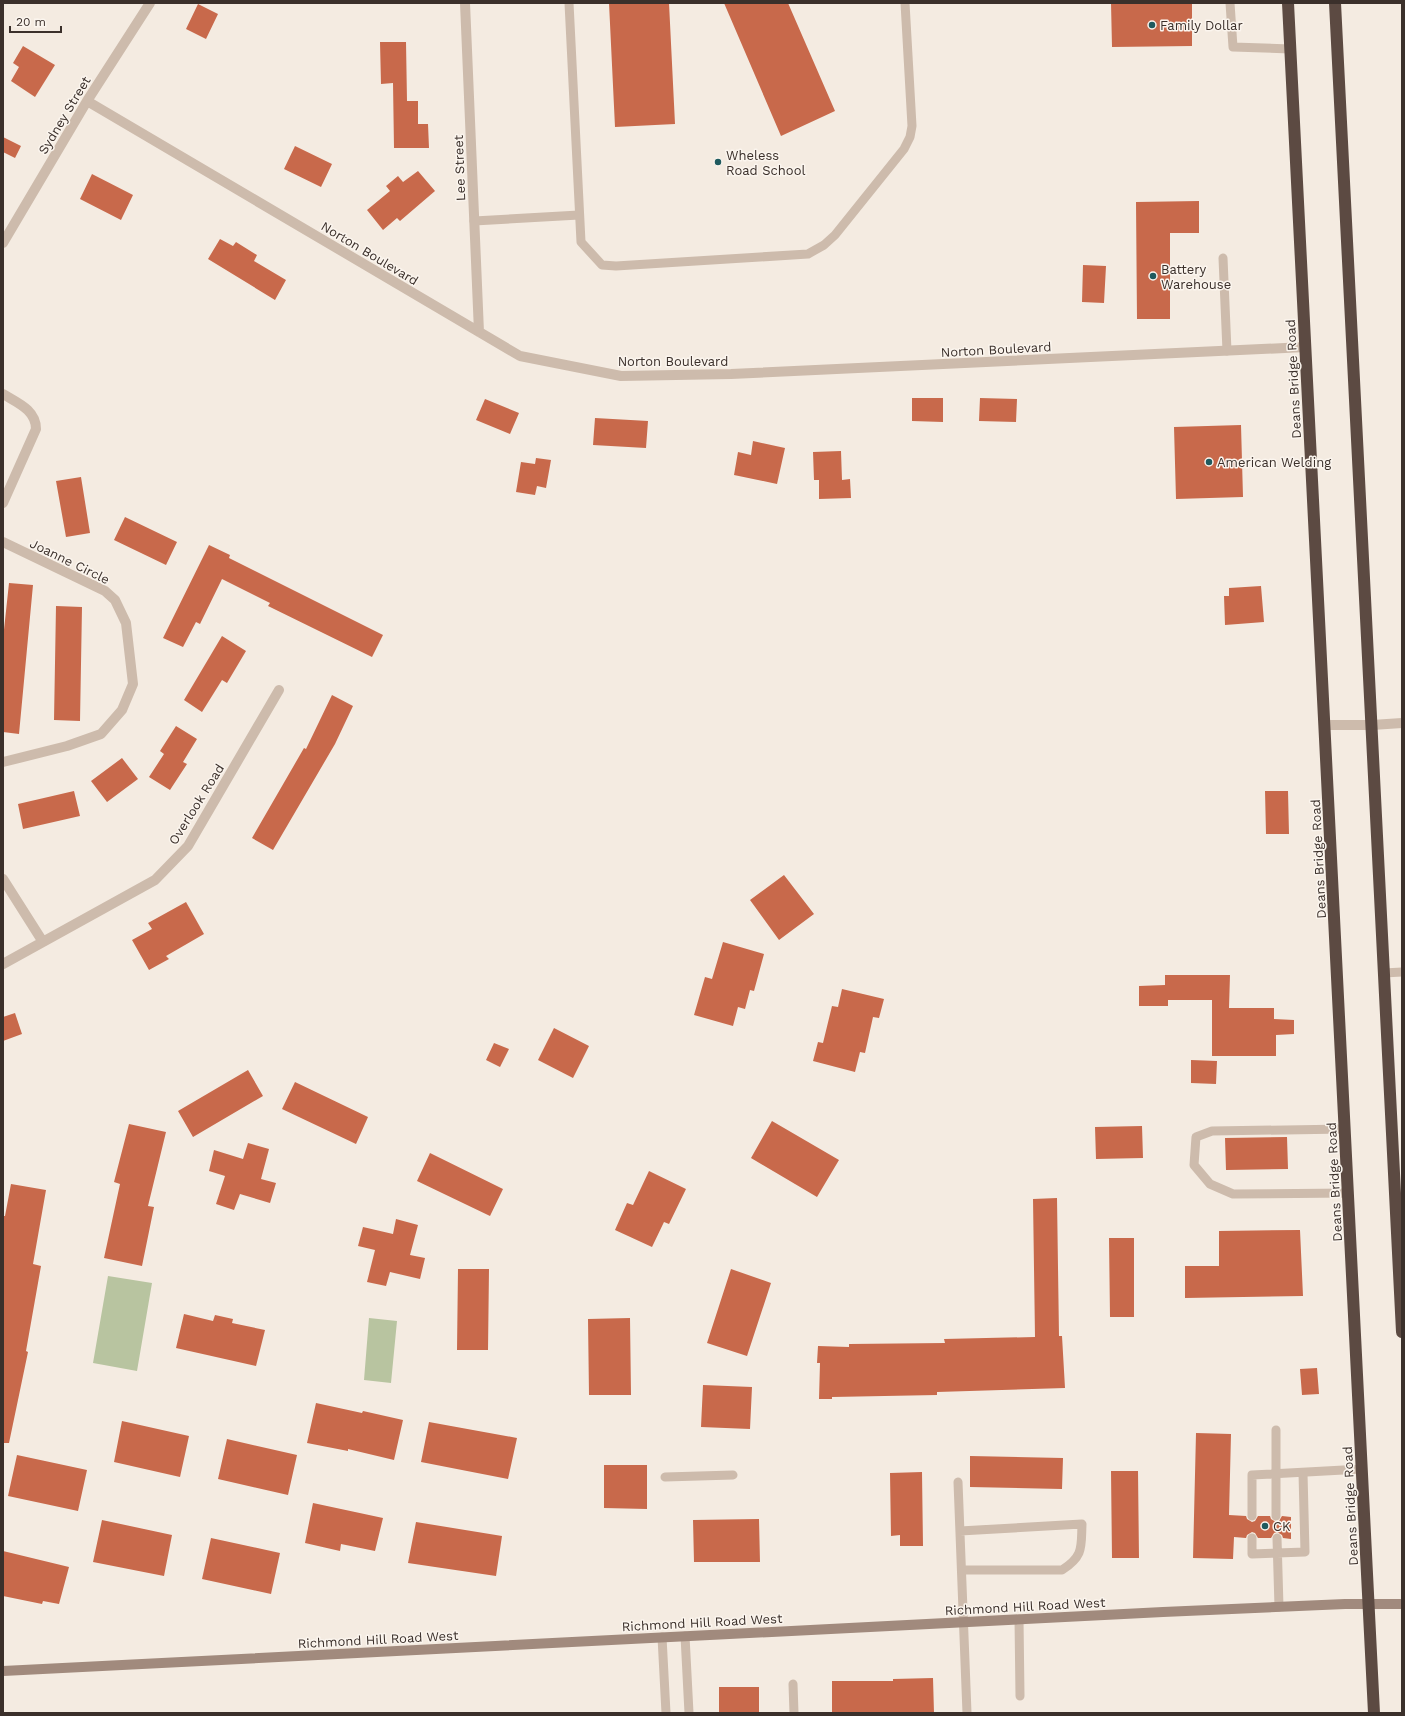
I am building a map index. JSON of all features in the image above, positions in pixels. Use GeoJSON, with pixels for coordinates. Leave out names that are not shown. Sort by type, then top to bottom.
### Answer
{"type":"FeatureCollection","features":[{"type":"Feature","properties":{"kind":"highway","name":"Deans Bridge Road"},"geometry":{"type":"LineString","coordinates":[[1288,3],[1374,1713]]}},
{"type":"Feature","properties":{"kind":"highway"},"geometry":{"type":"LineString","coordinates":[[1335,3],[1402,1332]]}},
{"type":"Feature","properties":{"kind":"street","name":"Sydney Street"},"geometry":{"type":"LineString","coordinates":[[3,243],[87,101],[150,3]]}},
{"type":"Feature","properties":{"kind":"street","name":"Lee Street"},"geometry":{"type":"LineString","coordinates":[[465,3],[479,332]]}},
{"type":"Feature","properties":{"kind":"street","name":"Norton Boulevard"},"geometry":{"type":"LineString","coordinates":[[87,101],[520,356],[621,376],[739,374],[1305,347]]}},
{"type":"Feature","properties":{"kind":"street"},"geometry":{"type":"LineString","coordinates":[[3,394],[26,408],[32,413],[36,421],[36,429],[33,438],[3,503]]}},
{"type":"Feature","properties":{"kind":"street","name":"Joanne Circle"},"geometry":{"type":"LineString","coordinates":[[3,542],[105,591],[115,600],[126,623],[133,684],[122,710],[102,734],[68,746],[3,762]]}},
{"type":"Feature","properties":{"kind":"street","name":"Overlook Road"},"geometry":{"type":"LineString","coordinates":[[3,964],[155,880],[188,846],[279,690]]}},
{"type":"Feature","properties":{"kind":"street"},"geometry":{"type":"LineString","coordinates":[[1325,725],[1372,725],[1402,723]]}},
{"type":"Feature","properties":{"kind":"street"},"geometry":{"type":"LineString","coordinates":[[3,879],[43,942]]}},
{"type":"Feature","properties":{"kind":"street","name":"Richmond Hill Road West"},"geometry":{"type":"LineString","coordinates":[[3,1671],[1019,1619],[1279,1607],[1402,1604]]}},
{"type":"Feature","properties":{"kind":"lane"},"geometry":{"type":"LineString","coordinates":[[568,3],[581,242],[602,265],[616,266],[808,254],[824,245],[835,235],[904,149],[910,137],[912,126],[905,3]]}},
{"type":"Feature","properties":{"kind":"lane"},"geometry":{"type":"LineString","coordinates":[[1230,3],[1233,47],[1290,49]]}},
{"type":"Feature","properties":{"kind":"lane"},"geometry":{"type":"LineString","coordinates":[[474,221],[579,215]]}},
{"type":"Feature","properties":{"kind":"lane"},"geometry":{"type":"LineString","coordinates":[[1223,258],[1227,351]]}},
{"type":"Feature","properties":{"kind":"lane"},"geometry":{"type":"LineString","coordinates":[[1384,973],[1402,972]]}},
{"type":"Feature","properties":{"kind":"lane"},"geometry":{"type":"LineString","coordinates":[[1345,1129],[1212,1131],[1196,1137],[1194,1165],[1210,1184],[1233,1194],[1348,1193]]}},
{"type":"Feature","properties":{"kind":"lane"},"geometry":{"type":"LineString","coordinates":[[1276,1430],[1276,1516]]}},
{"type":"Feature","properties":{"kind":"lane"},"geometry":{"type":"LineString","coordinates":[[1252,1516],[1252,1476],[1362,1469]]}},
{"type":"Feature","properties":{"kind":"lane"},"geometry":{"type":"LineString","coordinates":[[1252,1538],[1252,1554],[1305,1552],[1303,1473]]}},
{"type":"Feature","properties":{"kind":"lane"},"geometry":{"type":"LineString","coordinates":[[665,1477],[733,1475]]}},
{"type":"Feature","properties":{"kind":"lane"},"geometry":{"type":"LineString","coordinates":[[958,1482],[967,1713]]}},
{"type":"Feature","properties":{"kind":"lane"},"geometry":{"type":"LineString","coordinates":[[960,1531],[1082,1524],[1080,1551],[1073,1563],[1062,1570],[962,1570]]}},
{"type":"Feature","properties":{"kind":"lane"},"geometry":{"type":"LineString","coordinates":[[1276,1538],[1278,1554],[1279,1607]]}},
{"type":"Feature","properties":{"kind":"lane"},"geometry":{"type":"LineString","coordinates":[[1019,1619],[1020,1696]]}},
{"type":"Feature","properties":{"kind":"lane"},"geometry":{"type":"LineString","coordinates":[[685,1636],[688,1713]]}},
{"type":"Feature","properties":{"kind":"lane"},"geometry":{"type":"LineString","coordinates":[[662,1637],[666,1713]]}},
{"type":"Feature","properties":{"kind":"lane"},"geometry":{"type":"LineString","coordinates":[[793,1684],[794,1713]]}},
{"type":"Feature","properties":{"kind":"green space"},"geometry":{"type":"Polygon","coordinates":[[[108,1276],[152,1283],[137,1371],[93,1363],[108,1276]]]}},
{"type":"Feature","properties":{"kind":"green space"},"geometry":{"type":"Polygon","coordinates":[[[369,1318],[397,1321],[391,1383],[364,1380],[369,1318]]]}},
{"type":"Feature","properties":{"kind":"building"},"geometry":{"type":"Polygon","coordinates":[[[609,3],[669,3],[675,124],[615,127],[609,3]]]}},
{"type":"Feature","properties":{"kind":"building"},"geometry":{"type":"Polygon","coordinates":[[[724,3],[788,3],[835,111],[781,136],[724,3]]]}},
{"type":"Feature","properties":{"kind":"building","name":"Family Dollar"},"geometry":{"type":"Polygon","coordinates":[[[1111,3],[1192,3],[1192,46],[1112,47],[1111,3]]]}},
{"type":"Feature","properties":{"kind":"building"},"geometry":{"type":"Polygon","coordinates":[[[198,4],[218,14],[206,39],[186,29],[198,4]]]}},
{"type":"Feature","properties":{"kind":"building"},"geometry":{"type":"Polygon","coordinates":[[[380,42],[406,42],[407,101],[418,101],[418,124],[428,124],[429,148],[394,148],[393,83],[381,84],[380,42]]]}},
{"type":"Feature","properties":{"kind":"building"},"geometry":{"type":"Polygon","coordinates":[[[23,46],[55,65],[35,97],[11,81],[19,67],[13,63],[23,46]]]}},
{"type":"Feature","properties":{"kind":"building"},"geometry":{"type":"Polygon","coordinates":[[[3,137],[21,146],[15,158],[3,152],[3,137]]]}},
{"type":"Feature","properties":{"kind":"building"},"geometry":{"type":"Polygon","coordinates":[[[295,146],[332,164],[321,187],[284,169],[295,146]]]}},
{"type":"Feature","properties":{"kind":"building"},"geometry":{"type":"Polygon","coordinates":[[[418,171],[435,191],[400,221],[397,218],[383,230],[367,210],[390,191],[386,186],[398,176],[403,182],[418,171]]]}},
{"type":"Feature","properties":{"kind":"building"},"geometry":{"type":"Polygon","coordinates":[[[92,174],[133,195],[121,220],[80,199],[92,174]]]}},
{"type":"Feature","properties":{"kind":"building","name":"Battery Warehouse"},"geometry":{"type":"Polygon","coordinates":[[[1199,201],[1199,233],[1170,233],[1170,319],[1137,319],[1136,202],[1199,201]]]}},
{"type":"Feature","properties":{"kind":"building"},"geometry":{"type":"Polygon","coordinates":[[[220,239],[233,246],[236,242],[257,255],[254,261],[286,280],[275,300],[208,259],[220,239]]]}},
{"type":"Feature","properties":{"kind":"building"},"geometry":{"type":"Polygon","coordinates":[[[1083,265],[1106,266],[1104,303],[1082,302],[1083,265]]]}},
{"type":"Feature","properties":{"kind":"building"},"geometry":{"type":"Polygon","coordinates":[[[912,398],[943,398],[943,422],[912,421],[912,398]]]}},
{"type":"Feature","properties":{"kind":"building"},"geometry":{"type":"Polygon","coordinates":[[[980,398],[1017,399],[1016,422],[979,421],[980,398]]]}},
{"type":"Feature","properties":{"kind":"building"},"geometry":{"type":"Polygon","coordinates":[[[485,399],[519,413],[510,434],[476,420],[485,399]]]}},
{"type":"Feature","properties":{"kind":"building"},"geometry":{"type":"Polygon","coordinates":[[[595,418],[648,421],[646,448],[593,445],[595,418]]]}},
{"type":"Feature","properties":{"kind":"building","name":"American Welding"},"geometry":{"type":"Polygon","coordinates":[[[1241,425],[1243,497],[1176,499],[1174,427],[1241,425]]]}},
{"type":"Feature","properties":{"kind":"building"},"geometry":{"type":"Polygon","coordinates":[[[753,441],[785,448],[777,484],[734,475],[738,452],[751,455],[753,441]]]}},
{"type":"Feature","properties":{"kind":"building"},"geometry":{"type":"Polygon","coordinates":[[[841,451],[842,480],[850,479],[851,498],[819,499],[819,480],[814,480],[813,452],[841,451]]]}},
{"type":"Feature","properties":{"kind":"building"},"geometry":{"type":"Polygon","coordinates":[[[536,458],[551,460],[546,488],[537,486],[535,495],[516,492],[521,462],[535,464],[536,458]]]}},
{"type":"Feature","properties":{"kind":"building"},"geometry":{"type":"Polygon","coordinates":[[[81,477],[90,533],[66,537],[56,481],[81,477]]]}},
{"type":"Feature","properties":{"kind":"building"},"geometry":{"type":"Polygon","coordinates":[[[125,517],[177,542],[166,565],[114,540],[125,517]]]}},
{"type":"Feature","properties":{"kind":"building"},"geometry":{"type":"Polygon","coordinates":[[[209,545],[230,555],[229,558],[383,635],[372,657],[268,606],[270,603],[222,579],[200,624],[196,622],[183,647],[163,638],[209,545]]]}},
{"type":"Feature","properties":{"kind":"building"},"geometry":{"type":"Polygon","coordinates":[[[9,583],[33,585],[19,734],[3,732],[3,639],[9,583]]]}},
{"type":"Feature","properties":{"kind":"building"},"geometry":{"type":"Polygon","coordinates":[[[1261,586],[1264,622],[1225,625],[1224,596],[1229,596],[1229,588],[1261,586]]]}},
{"type":"Feature","properties":{"kind":"building"},"geometry":{"type":"Polygon","coordinates":[[[56,606],[82,607],[80,721],[54,720],[56,606]]]}},
{"type":"Feature","properties":{"kind":"building"},"geometry":{"type":"Polygon","coordinates":[[[222,636],[246,651],[227,683],[222,680],[202,712],[184,700],[222,636]]]}},
{"type":"Feature","properties":{"kind":"building"},"geometry":{"type":"Polygon","coordinates":[[[332,695],[353,706],[335,744],[273,850],[252,838],[304,748],[306,749],[332,695]]]}},
{"type":"Feature","properties":{"kind":"building"},"geometry":{"type":"Polygon","coordinates":[[[176,726],[197,739],[183,762],[187,764],[170,790],[149,777],[164,754],[160,751],[176,726]]]}},
{"type":"Feature","properties":{"kind":"building"},"geometry":{"type":"Polygon","coordinates":[[[122,758],[138,779],[107,802],[91,781],[122,758]]]}},
{"type":"Feature","properties":{"kind":"building"},"geometry":{"type":"Polygon","coordinates":[[[74,791],[80,816],[23,829],[18,804],[74,791]]]}},
{"type":"Feature","properties":{"kind":"building"},"geometry":{"type":"Polygon","coordinates":[[[1265,791],[1288,791],[1289,834],[1266,834],[1265,791]]]}},
{"type":"Feature","properties":{"kind":"building"},"geometry":{"type":"Polygon","coordinates":[[[784,875],[814,914],[779,940],[750,900],[784,875]]]}},
{"type":"Feature","properties":{"kind":"building"},"geometry":{"type":"Polygon","coordinates":[[[186,902],[204,934],[166,956],[169,959],[149,970],[132,940],[152,929],[148,923],[186,902]]]}},
{"type":"Feature","properties":{"kind":"building"},"geometry":{"type":"Polygon","coordinates":[[[723,942],[764,954],[754,991],[750,990],[745,1009],[738,1007],[733,1026],[694,1015],[705,977],[712,979],[723,942]]]}},
{"type":"Feature","properties":{"kind":"building"},"geometry":{"type":"Polygon","coordinates":[[[1165,975],[1230,975],[1229,1008],[1274,1008],[1274,1019],[1294,1020],[1294,1034],[1276,1035],[1276,1056],[1212,1056],[1212,1000],[1168,1000],[1168,1006],[1139,1006],[1139,986],[1165,985],[1165,975]]]}},
{"type":"Feature","properties":{"kind":"building"},"geometry":{"type":"Polygon","coordinates":[[[842,989],[884,999],[879,1018],[873,1017],[865,1053],[860,1052],[855,1072],[813,1061],[818,1042],[823,1043],[832,1006],[838,1007],[842,989]]]}},
{"type":"Feature","properties":{"kind":"building"},"geometry":{"type":"Polygon","coordinates":[[[15,1013],[22,1034],[3,1041],[3,1017],[15,1013]]]}},
{"type":"Feature","properties":{"kind":"building"},"geometry":{"type":"Polygon","coordinates":[[[554,1028],[589,1046],[573,1078],[538,1060],[554,1028]]]}},
{"type":"Feature","properties":{"kind":"building"},"geometry":{"type":"Polygon","coordinates":[[[494,1043],[509,1049],[500,1067],[486,1060],[494,1043]]]}},
{"type":"Feature","properties":{"kind":"building"},"geometry":{"type":"Polygon","coordinates":[[[1191,1060],[1217,1061],[1216,1084],[1191,1083],[1191,1060]]]}},
{"type":"Feature","properties":{"kind":"building"},"geometry":{"type":"Polygon","coordinates":[[[248,1070],[263,1096],[193,1137],[178,1111],[248,1070]]]}},
{"type":"Feature","properties":{"kind":"building"},"geometry":{"type":"Polygon","coordinates":[[[295,1082],[368,1117],[356,1144],[282,1109],[295,1082]]]}},
{"type":"Feature","properties":{"kind":"building"},"geometry":{"type":"Polygon","coordinates":[[[772,1121],[839,1160],[817,1197],[751,1158],[772,1121]]]}},
{"type":"Feature","properties":{"kind":"building"},"geometry":{"type":"Polygon","coordinates":[[[129,1124],[166,1132],[148,1206],[154,1207],[142,1266],[104,1258],[120,1184],[114,1182],[129,1124]]]}},
{"type":"Feature","properties":{"kind":"building"},"geometry":{"type":"Polygon","coordinates":[[[1142,1126],[1143,1158],[1096,1159],[1095,1127],[1142,1126]]]}},
{"type":"Feature","properties":{"kind":"building"},"geometry":{"type":"Polygon","coordinates":[[[1287,1137],[1288,1169],[1226,1170],[1225,1138],[1287,1137]]]}},
{"type":"Feature","properties":{"kind":"building"},"geometry":{"type":"Polygon","coordinates":[[[248,1143],[269,1149],[261,1179],[276,1183],[270,1203],[240,1194],[234,1210],[216,1204],[225,1176],[209,1171],[214,1150],[243,1159],[248,1143]]]}},
{"type":"Feature","properties":{"kind":"building"},"geometry":{"type":"Polygon","coordinates":[[[430,1153],[503,1189],[490,1216],[417,1181],[430,1153]]]}},
{"type":"Feature","properties":{"kind":"building"},"geometry":{"type":"Polygon","coordinates":[[[649,1171],[686,1189],[669,1224],[664,1222],[652,1247],[615,1230],[627,1203],[633,1205],[649,1171]]]}},
{"type":"Feature","properties":{"kind":"building"},"geometry":{"type":"Polygon","coordinates":[[[11,1184],[46,1190],[33,1264],[41,1266],[26,1351],[28,1352],[9,1443],[3,1443],[3,1216],[5,1216],[11,1184]]]}},
{"type":"Feature","properties":{"kind":"building"},"geometry":{"type":"Polygon","coordinates":[[[1057,1198],[1059,1336],[1062,1336],[1065,1388],[937,1392],[937,1395],[832,1397],[832,1399],[819,1399],[820,1363],[817,1363],[818,1346],[849,1347],[849,1344],[945,1343],[944,1339],[1035,1337],[1033,1199],[1057,1198]]]}},
{"type":"Feature","properties":{"kind":"building"},"geometry":{"type":"Polygon","coordinates":[[[396,1219],[418,1225],[410,1255],[425,1258],[420,1279],[390,1272],[386,1286],[367,1282],[375,1250],[358,1246],[363,1227],[393,1234],[396,1219]]]}},
{"type":"Feature","properties":{"kind":"building"},"geometry":{"type":"Polygon","coordinates":[[[1300,1230],[1303,1296],[1185,1298],[1185,1266],[1219,1266],[1219,1231],[1300,1230]]]}},
{"type":"Feature","properties":{"kind":"building"},"geometry":{"type":"Polygon","coordinates":[[[1109,1238],[1134,1238],[1134,1317],[1110,1317],[1109,1238]]]}},
{"type":"Feature","properties":{"kind":"building"},"geometry":{"type":"Polygon","coordinates":[[[458,1269],[489,1269],[488,1350],[457,1350],[458,1269]]]}},
{"type":"Feature","properties":{"kind":"building"},"geometry":{"type":"Polygon","coordinates":[[[731,1269],[771,1283],[747,1356],[707,1343],[731,1269]]]}},
{"type":"Feature","properties":{"kind":"building"},"geometry":{"type":"Polygon","coordinates":[[[184,1314],[213,1321],[215,1315],[233,1319],[232,1323],[265,1330],[256,1366],[176,1348],[184,1314]]]}},
{"type":"Feature","properties":{"kind":"building"},"geometry":{"type":"Polygon","coordinates":[[[630,1318],[631,1395],[589,1395],[588,1319],[630,1318]]]}},
{"type":"Feature","properties":{"kind":"building"},"geometry":{"type":"Polygon","coordinates":[[[1317,1368],[1319,1394],[1302,1395],[1300,1369],[1317,1368]]]}},
{"type":"Feature","properties":{"kind":"building"},"geometry":{"type":"Polygon","coordinates":[[[703,1385],[752,1387],[750,1429],[701,1427],[703,1385]]]}},
{"type":"Feature","properties":{"kind":"building"},"geometry":{"type":"Polygon","coordinates":[[[316,1403],[403,1420],[394,1460],[348,1449],[348,1451],[307,1443],[316,1403]]]}},
{"type":"Feature","properties":{"kind":"building"},"geometry":{"type":"Polygon","coordinates":[[[122,1421],[189,1436],[180,1477],[114,1462],[122,1421]]]}},
{"type":"Feature","properties":{"kind":"building"},"geometry":{"type":"Polygon","coordinates":[[[429,1422],[517,1438],[508,1479],[421,1462],[429,1422]]]}},
{"type":"Feature","properties":{"kind":"building"},"geometry":{"type":"Polygon","coordinates":[[[1196,1433],[1231,1434],[1229,1515],[1246,1516],[1247,1519],[1252,1522],[1255,1521],[1258,1516],[1270,1516],[1271,1519],[1276,1522],[1279,1521],[1282,1516],[1291,1517],[1291,1539],[1283,1538],[1282,1535],[1277,1532],[1274,1533],[1271,1538],[1258,1538],[1255,1533],[1252,1532],[1247,1535],[1246,1538],[1234,1537],[1233,1559],[1193,1558],[1196,1433]]]}},
{"type":"Feature","properties":{"kind":"building"},"geometry":{"type":"Polygon","coordinates":[[[227,1439],[297,1455],[288,1495],[218,1479],[227,1439]]]}},
{"type":"Feature","properties":{"kind":"building"},"geometry":{"type":"Polygon","coordinates":[[[17,1455],[87,1470],[78,1511],[8,1496],[17,1455]]]}},
{"type":"Feature","properties":{"kind":"building"},"geometry":{"type":"Polygon","coordinates":[[[970,1456],[1063,1458],[1062,1489],[970,1487],[970,1456]]]}},
{"type":"Feature","properties":{"kind":"building"},"geometry":{"type":"Polygon","coordinates":[[[604,1465],[647,1465],[647,1509],[604,1508],[604,1465]]]}},
{"type":"Feature","properties":{"kind":"building"},"geometry":{"type":"Polygon","coordinates":[[[1111,1471],[1138,1471],[1139,1558],[1112,1558],[1111,1471]]]}},
{"type":"Feature","properties":{"kind":"building"},"geometry":{"type":"Polygon","coordinates":[[[922,1472],[923,1546],[900,1546],[900,1535],[891,1536],[890,1473],[922,1472]]]}},
{"type":"Feature","properties":{"kind":"building"},"geometry":{"type":"Polygon","coordinates":[[[313,1503],[383,1518],[375,1551],[341,1544],[340,1551],[305,1543],[313,1503]]]}},
{"type":"Feature","properties":{"kind":"building"},"geometry":{"type":"Polygon","coordinates":[[[759,1519],[760,1562],[694,1562],[693,1520],[759,1519]]]}},
{"type":"Feature","properties":{"kind":"building"},"geometry":{"type":"Polygon","coordinates":[[[102,1520],[172,1535],[164,1576],[93,1562],[102,1520]]]}},
{"type":"Feature","properties":{"kind":"building"},"geometry":{"type":"Polygon","coordinates":[[[416,1522],[502,1536],[496,1576],[408,1563],[416,1522]]]}},
{"type":"Feature","properties":{"kind":"building"},"geometry":{"type":"Polygon","coordinates":[[[211,1538],[280,1553],[271,1594],[202,1579],[211,1538]]]}},
{"type":"Feature","properties":{"kind":"building"},"geometry":{"type":"Polygon","coordinates":[[[3,1551],[69,1567],[59,1604],[43,1601],[42,1604],[3,1596],[3,1551]]]}},
{"type":"Feature","properties":{"kind":"building"},"geometry":{"type":"Polygon","coordinates":[[[933,1678],[934,1713],[832,1713],[832,1681],[893,1681],[893,1679],[933,1678]]]}},
{"type":"Feature","properties":{"kind":"building"},"geometry":{"type":"Polygon","coordinates":[[[719,1687],[759,1687],[759,1713],[719,1713],[719,1687]]]}},
{"type":"Feature","properties":{"kind":"place","name":"Family Dollar"},"geometry":{"type":"Point","coordinates":[1152,25]}},
{"type":"Feature","properties":{"kind":"place","name":"Wheless Road School"},"geometry":{"type":"Point","coordinates":[718,162]}},
{"type":"Feature","properties":{"kind":"place","name":"Battery Warehouse"},"geometry":{"type":"Point","coordinates":[1153,276]}},
{"type":"Feature","properties":{"kind":"place","name":"American Welding"},"geometry":{"type":"Point","coordinates":[1209,462]}},
{"type":"Feature","properties":{"kind":"place","name":"CK"},"geometry":{"type":"Point","coordinates":[1265,1526]}}]}
